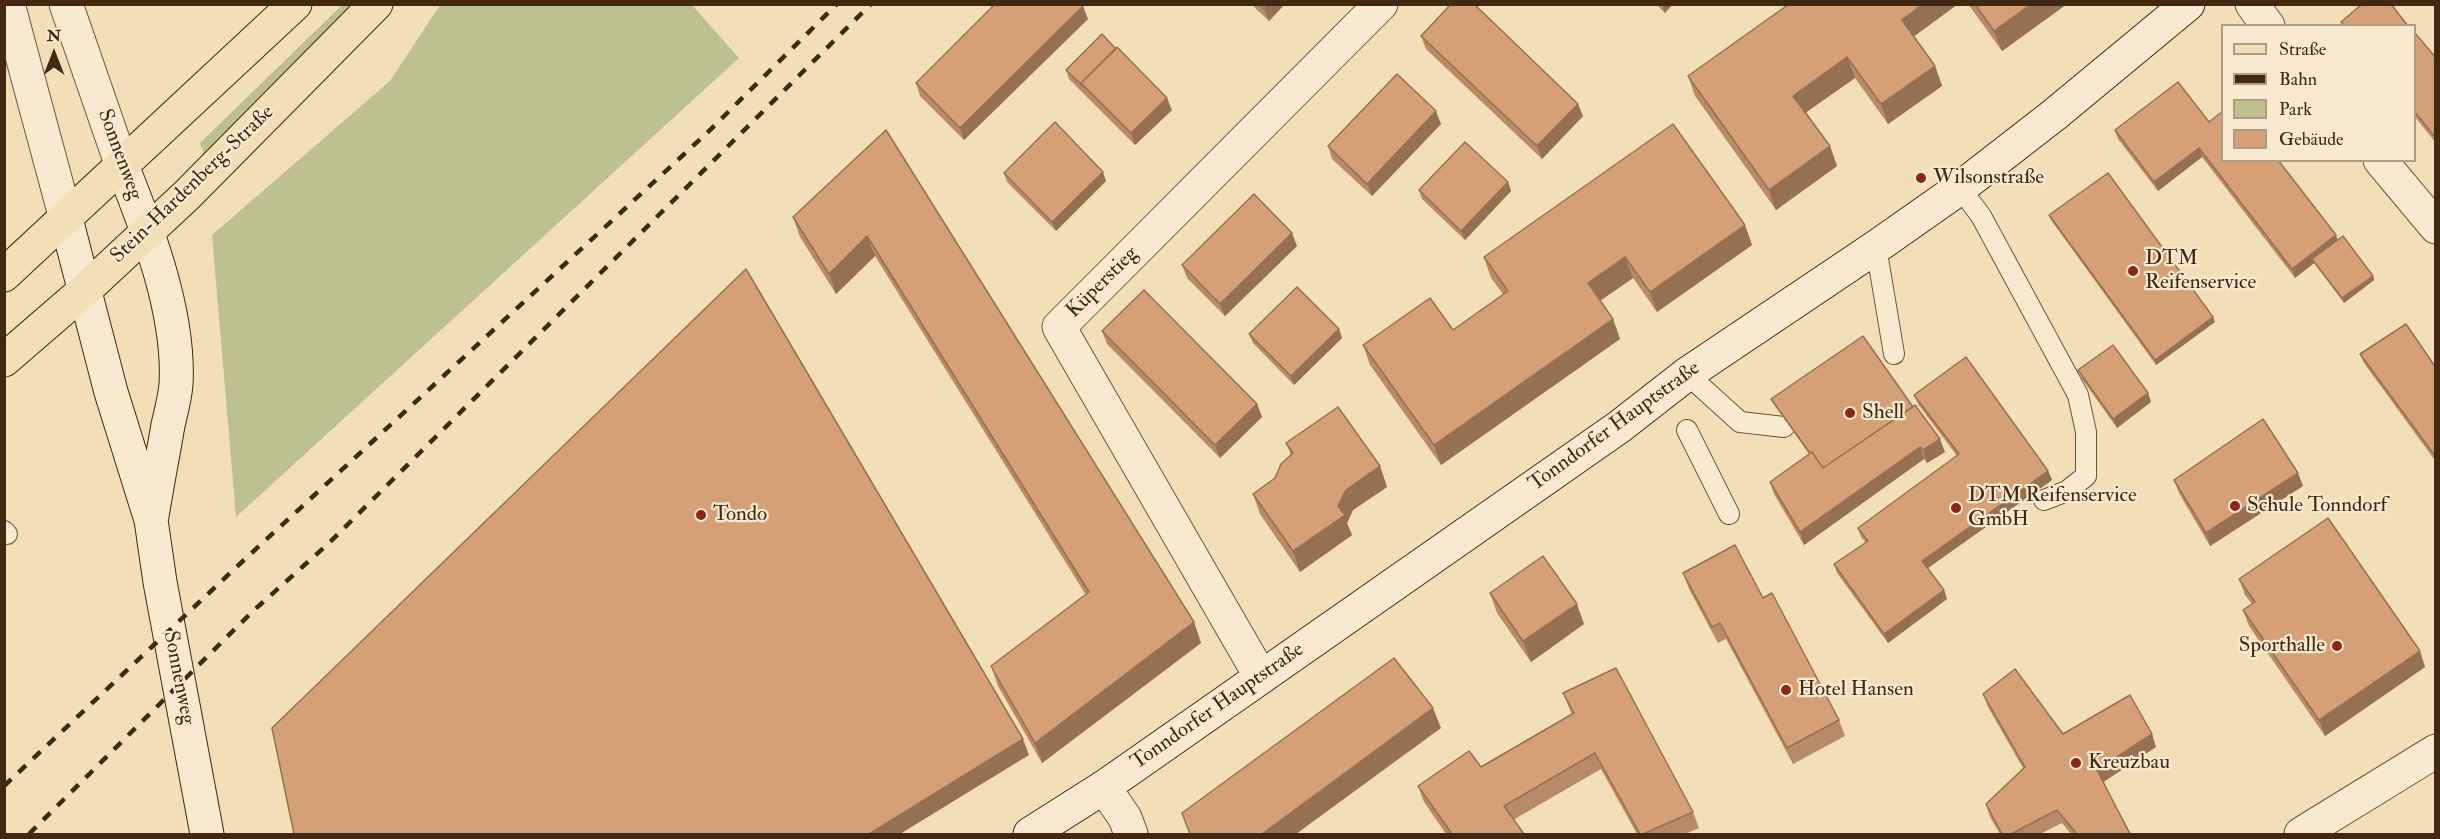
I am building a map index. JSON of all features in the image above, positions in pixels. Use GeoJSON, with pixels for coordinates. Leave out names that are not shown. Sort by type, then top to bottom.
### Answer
{"type":"FeatureCollection","features":[{"type":"Feature","properties":{"kind":"main road","name":"Sonnenweg"},"geometry":{"type":"LineString","coordinates":[[66,4],[147,231],[169,310],[176,384],[151,520]]}},
{"type":"Feature","properties":{"kind":"main road"},"geometry":{"type":"LineString","coordinates":[[4,275],[295,4]]}},
{"type":"Feature","properties":{"kind":"main road","name":"Stein-Hardenberg-Straße"},"geometry":{"type":"LineString","coordinates":[[4,360],[85,290],[187,195],[376,4]]}},
{"type":"Feature","properties":{"kind":"main road","name":"Küperstieg"},"geometry":{"type":"LineString","coordinates":[[1260,677],[1059,327],[1381,4]]}},
{"type":"Feature","properties":{"kind":"main road","name":"Tonndorfer Hauptstraße"},"geometry":{"type":"LineString","coordinates":[[1030,834],[1104,787],[1619,427],[1687,374],[1876,247],[1959,188],[2054,115],[2188,4]]}},
{"type":"Feature","properties":{"kind":"main road"},"geometry":{"type":"LineString","coordinates":[[2252,4],[2267,24]]}},
{"type":"Feature","properties":{"kind":"main road","name":"Sonnenweg"},"geometry":{"type":"LineString","coordinates":[[14,6],[111,392],[151,520],[160,582],[207,834]]}},
{"type":"Feature","properties":{"kind":"main road"},"geometry":{"type":"LineString","coordinates":[[2382,162],[2436,227]]}},
{"type":"Feature","properties":{"kind":"main road"},"geometry":{"type":"LineString","coordinates":[[2301,834],[2436,751]]}},
{"type":"Feature","properties":{"kind":"main road"},"geometry":{"type":"LineString","coordinates":[[1104,787],[1125,818],[1131,834]]}},
{"type":"Feature","properties":{"kind":"lane"},"geometry":{"type":"LineString","coordinates":[[1959,188],[1981,216],[2078,395],[2086,432],[2085,476],[2067,491],[2044,500]]}},
{"type":"Feature","properties":{"kind":"lane"},"geometry":{"type":"LineString","coordinates":[[1876,247],[1894,354]]}},
{"type":"Feature","properties":{"kind":"lane"},"geometry":{"type":"LineString","coordinates":[[1687,374],[1740,422],[1784,427]]}},
{"type":"Feature","properties":{"kind":"lane"},"geometry":{"type":"LineString","coordinates":[[1687,430],[1729,514]]}},
{"type":"Feature","properties":{"kind":"green space"},"geometry":{"type":"Polygon","coordinates":[[[342,5],[359,5],[204,155],[200,143],[342,5]]]}},
{"type":"Feature","properties":{"kind":"green space"},"geometry":{"type":"Polygon","coordinates":[[[440,5],[692,5],[739,58],[236,517],[212,235],[390,81],[440,5]]]}},
{"type":"Feature","properties":{"kind":"building"},"geometry":{"type":"Polygon","coordinates":[[[995,4],[1082,4],[1083,6],[960,128],[916,83],[995,4]]]}},
{"type":"Feature","properties":{"kind":"building"},"geometry":{"type":"Polygon","coordinates":[[[1451,4],[1474,4],[1578,104],[1537,146],[1421,36],[1451,4]]]}},
{"type":"Feature","properties":{"kind":"building"},"geometry":{"type":"Polygon","coordinates":[[[1789,4],[1923,4],[1902,20],[1935,66],[1881,104],[1847,57],[1793,96],[1830,146],[1769,190],[1688,76],[1789,4]]]}},
{"type":"Feature","properties":{"kind":"building"},"geometry":{"type":"Polygon","coordinates":[[[1975,4],[2031,4],[1994,31],[1975,4]]]}},
{"type":"Feature","properties":{"kind":"building"},"geometry":{"type":"Polygon","coordinates":[[[2362,4],[2391,4],[2406,24],[2342,24],[2341,22],[2362,4]]]}},
{"type":"Feature","properties":{"kind":"building"},"geometry":{"type":"Polygon","coordinates":[[[1102,34],[1116,49],[1081,83],[1083,86],[1066,70],[1102,34]]]}},
{"type":"Feature","properties":{"kind":"building"},"geometry":{"type":"Polygon","coordinates":[[[2416,34],[2436,58],[2436,138],[2416,113],[2416,34]]]}},
{"type":"Feature","properties":{"kind":"building"},"geometry":{"type":"Polygon","coordinates":[[[1117,47],[1167,98],[1131,133],[1081,83],[1117,47]]]}},
{"type":"Feature","properties":{"kind":"building"},"geometry":{"type":"Polygon","coordinates":[[[1397,74],[1436,111],[1367,184],[1328,146],[1397,74]]]}},
{"type":"Feature","properties":{"kind":"building"},"geometry":{"type":"Polygon","coordinates":[[[2178,82],[2209,122],[2221,113],[2221,162],[2280,162],[2336,235],[2292,269],[2199,148],[2154,182],[2115,130],[2178,82]]]}},
{"type":"Feature","properties":{"kind":"building"},"geometry":{"type":"Polygon","coordinates":[[[1055,122],[1103,172],[1052,222],[1004,173],[1055,122]]]}},
{"type":"Feature","properties":{"kind":"building"},"geometry":{"type":"Polygon","coordinates":[[[1673,124],[1745,225],[1650,292],[1625,257],[1588,283],[1613,319],[1434,445],[1363,345],[1430,298],[1453,330],[1508,291],[1484,257],[1673,124]]]}},
{"type":"Feature","properties":{"kind":"building"},"geometry":{"type":"Polygon","coordinates":[[[886,130],[1194,622],[1035,743],[991,666],[1089,592],[867,236],[829,274],[793,217],[886,130]]]}},
{"type":"Feature","properties":{"kind":"building"},"geometry":{"type":"Polygon","coordinates":[[[1465,142],[1508,182],[1461,231],[1419,190],[1465,142]]]}},
{"type":"Feature","properties":{"kind":"building","name":"DTM Reifenservice"},"geometry":{"type":"Polygon","coordinates":[[[2108,173],[2213,317],[2155,360],[2049,215],[2108,173]]]}},
{"type":"Feature","properties":{"kind":"building"},"geometry":{"type":"Polygon","coordinates":[[[1254,194],[1292,233],[1220,304],[1182,265],[1254,194]]]}},
{"type":"Feature","properties":{"kind":"building"},"geometry":{"type":"Polygon","coordinates":[[[2343,236],[2373,276],[2342,298],[2312,259],[2343,236]]]}},
{"type":"Feature","properties":{"kind":"building","name":"Tondo"},"geometry":{"type":"Polygon","coordinates":[[[746,269],[1023,739],[869,834],[294,834],[272,728],[746,269]]]}},
{"type":"Feature","properties":{"kind":"building"},"geometry":{"type":"Polygon","coordinates":[[[1297,287],[1339,329],[1291,376],[1249,334],[1297,287]]]}},
{"type":"Feature","properties":{"kind":"building"},"geometry":{"type":"Polygon","coordinates":[[[1144,290],[1257,404],[1215,445],[1102,331],[1144,290]]]}},
{"type":"Feature","properties":{"kind":"building"},"geometry":{"type":"Polygon","coordinates":[[[2406,324],[2436,368],[2436,457],[2360,354],[2406,324]]]}},
{"type":"Feature","properties":{"kind":"building"},"geometry":{"type":"Polygon","coordinates":[[[1863,336],[1913,407],[1823,468],[1771,399],[1863,336]]]}},
{"type":"Feature","properties":{"kind":"building"},"geometry":{"type":"Polygon","coordinates":[[[2113,345],[2148,393],[2113,419],[2078,370],[2113,345]]]}},
{"type":"Feature","properties":{"kind":"building","name":"DTM Reifenservice GmbH"},"geometry":{"type":"Polygon","coordinates":[[[1966,357],[2048,471],[1922,561],[1944,590],[1884,634],[1834,564],[1868,541],[1858,528],[1959,454],[1914,395],[1966,357]]]}},
{"type":"Feature","properties":{"kind":"building"},"geometry":{"type":"Polygon","coordinates":[[[1915,405],[1940,439],[1923,450],[1920,447],[1800,532],[1770,482],[1812,452],[1823,468],[1915,405]]]}},
{"type":"Feature","properties":{"kind":"building"},"geometry":{"type":"Polygon","coordinates":[[[1338,407],[1380,466],[1346,490],[1338,506],[1345,515],[1293,551],[1253,494],[1275,478],[1281,464],[1293,453],[1286,443],[1338,407]]]}},
{"type":"Feature","properties":{"kind":"building"},"geometry":{"type":"Polygon","coordinates":[[[2263,419],[2298,473],[2206,533],[2174,480],[2263,419]]]}},
{"type":"Feature","properties":{"kind":"building","name":"Sporthalle"},"geometry":{"type":"Polygon","coordinates":[[[2328,518],[2420,651],[2319,720],[2243,610],[2255,602],[2239,579],[2328,518]]]}},
{"type":"Feature","properties":{"kind":"building","name":"Hotel Hansen"},"geometry":{"type":"Polygon","coordinates":[[[1735,545],[1763,598],[1772,593],[1839,720],[1787,748],[1720,623],[1712,627],[1683,573],[1735,545]]]}},
{"type":"Feature","properties":{"kind":"building"},"geometry":{"type":"Polygon","coordinates":[[[1543,556],[1577,604],[1523,641],[1490,593],[1543,556]]]}},
{"type":"Feature","properties":{"kind":"building"},"geometry":{"type":"Polygon","coordinates":[[[1394,658],[1433,708],[1262,834],[1190,834],[1182,813],[1394,658]]]}},
{"type":"Feature","properties":{"kind":"building"},"geometry":{"type":"Polygon","coordinates":[[[1616,668],[1693,812],[1640,834],[1595,753],[1504,806],[1524,834],[1452,834],[1418,786],[1469,751],[1481,767],[1574,713],[1563,693],[1616,668]]]}},
{"type":"Feature","properties":{"kind":"building","name":"Kreuzbau"},"geometry":{"type":"Polygon","coordinates":[[[2015,669],[2063,734],[2130,695],[2152,734],[2097,770],[2130,834],[2077,834],[2057,810],[2011,834],[2002,834],[1986,804],[2025,767],[1983,694],[2015,669]]]}},
{"type":"Feature","properties":{"kind":"railway"},"geometry":{"type":"LineString","coordinates":[[4,786],[244,560],[707,133],[837,4]]}},
{"type":"Feature","properties":{"kind":"railway"},"geometry":{"type":"LineString","coordinates":[[29,834],[253,611],[328,544],[871,4]]}},
{"type":"Feature","properties":{"kind":"place","name":"Wilsonstraße"},"geometry":{"type":"Point","coordinates":[1921,178]}},
{"type":"Feature","properties":{"kind":"place","name":"DTM Reifenservice"},"geometry":{"type":"Point","coordinates":[2133,271]}},
{"type":"Feature","properties":{"kind":"place","name":"Shell"},"geometry":{"type":"Point","coordinates":[1850,413]}},
{"type":"Feature","properties":{"kind":"place","name":"Schule Tonndorf"},"geometry":{"type":"Point","coordinates":[2235,506]}},
{"type":"Feature","properties":{"kind":"place","name":"DTM Reifenservice GmbH"},"geometry":{"type":"Point","coordinates":[1956,508]}},
{"type":"Feature","properties":{"kind":"place","name":"Tondo"},"geometry":{"type":"Point","coordinates":[701,515]}},
{"type":"Feature","properties":{"kind":"place","name":"Sporthalle"},"geometry":{"type":"Point","coordinates":[2337,646]}},
{"type":"Feature","properties":{"kind":"place","name":"Hotel Hansen"},"geometry":{"type":"Point","coordinates":[1786,690]}},
{"type":"Feature","properties":{"kind":"place","name":"Kreuzbau"},"geometry":{"type":"Point","coordinates":[2076,763]}}]}
